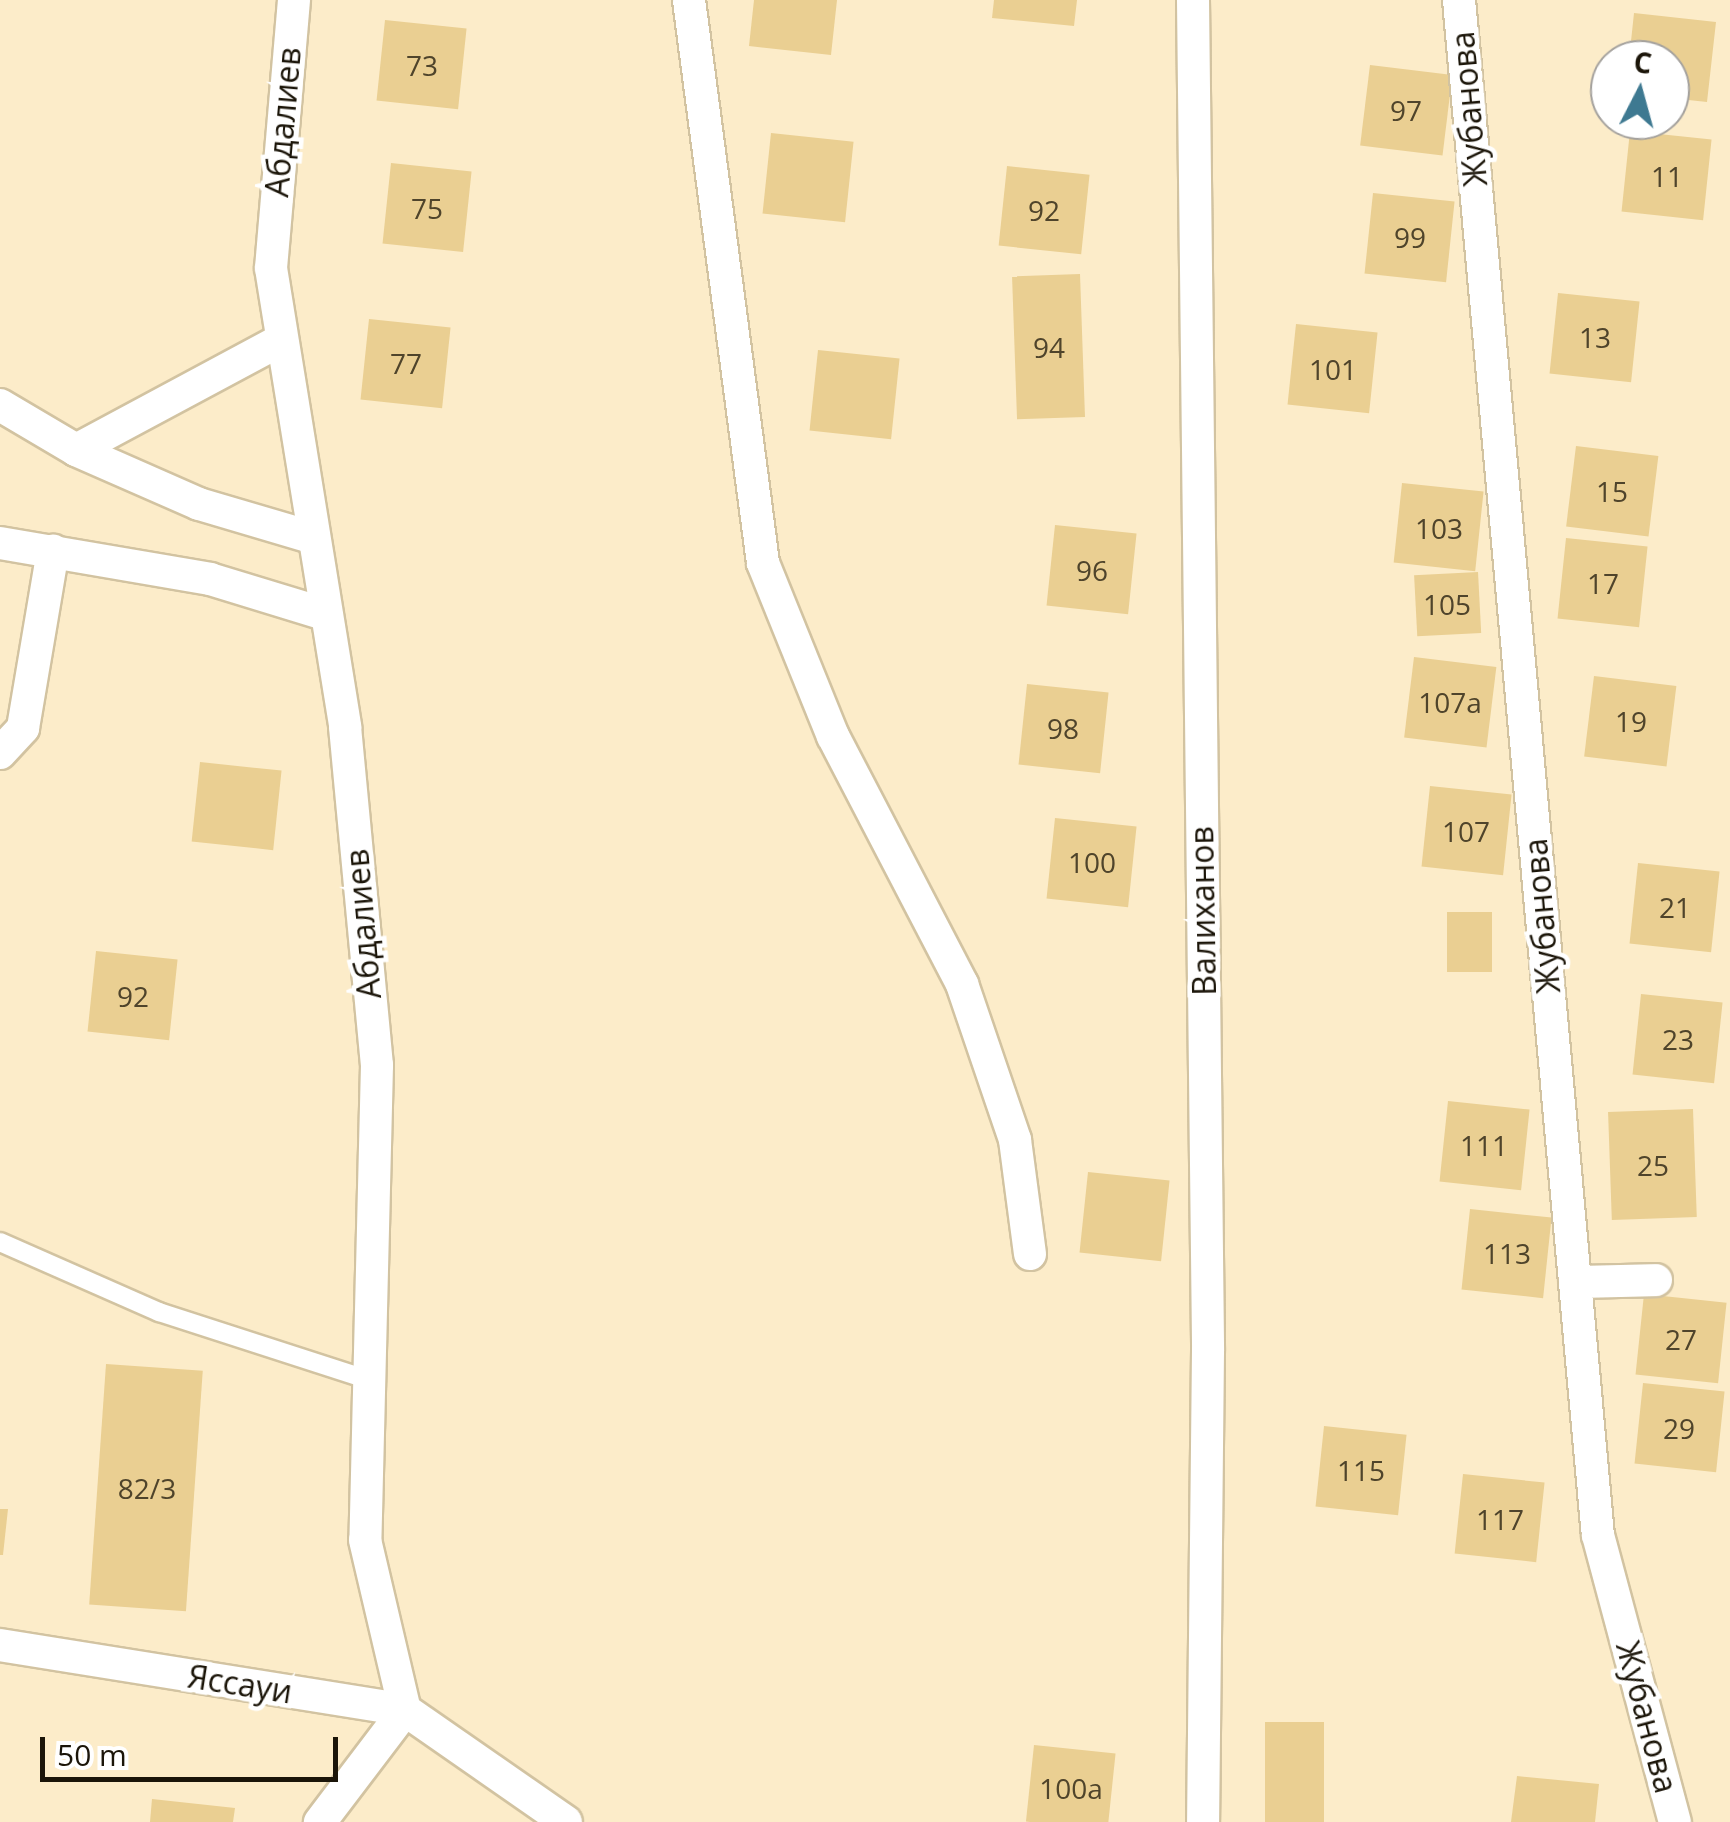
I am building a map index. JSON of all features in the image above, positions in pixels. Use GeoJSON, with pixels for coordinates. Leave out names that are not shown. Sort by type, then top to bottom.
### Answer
{"type":"FeatureCollection","features":[{"type":"Feature","properties":{"kind":"street","name":"Абдалиев"},"geometry":{"type":"LineString","coordinates":[[294,0],[271,268],[322,613],[345,727],[376,1065],[365,1540],[405,1710]]}},
{"type":"Feature","properties":{"kind":"street"},"geometry":{"type":"LineString","coordinates":[[689,0],[762,563],[834,736],[962,984],[1015,1140],[1030,1254]]}},
{"type":"Feature","properties":{"kind":"street","name":"Валиханов"},"geometry":{"type":"LineString","coordinates":[[1193,0],[1208,1352],[1203,1822]]}},
{"type":"Feature","properties":{"kind":"street","name":"Жубанова"},"geometry":{"type":"LineString","coordinates":[[1459,0],[1598,1536],[1675,1822]]}},
{"type":"Feature","properties":{"kind":"street"},"geometry":{"type":"LineString","coordinates":[[76,450],[282,340]]}},
{"type":"Feature","properties":{"kind":"street"},"geometry":{"type":"LineString","coordinates":[[0,405],[76,450],[199,504],[310,537]]}},
{"type":"Feature","properties":{"kind":"street"},"geometry":{"type":"LineString","coordinates":[[0,544],[210,579],[322,613]]}},
{"type":"Feature","properties":{"kind":"street"},"geometry":{"type":"LineString","coordinates":[[0,754],[24,728],[52,551]]}},
{"type":"Feature","properties":{"kind":"street"},"geometry":{"type":"LineString","coordinates":[[1575,1282],[1656,1280]]}},
{"type":"Feature","properties":{"kind":"street","name":"Яссауи"},"geometry":{"type":"LineString","coordinates":[[0,1645],[405,1710],[566,1822]]}},
{"type":"Feature","properties":{"kind":"street"},"geometry":{"type":"LineString","coordinates":[[320,1822],[405,1710]]}},
{"type":"Feature","properties":{"kind":"lane"},"geometry":{"type":"LineString","coordinates":[[0,1242],[159,1312],[369,1380]]}},
{"type":"Feature","properties":{"kind":"building"},"geometry":{"type":"Polygon","coordinates":[[[754,0],[837,0],[831,55],[749,46],[754,0]]]}},
{"type":"Feature","properties":{"kind":"building"},"geometry":{"type":"Polygon","coordinates":[[[994,0],[1077,0],[1074,26],[992,18],[994,0]]]}},
{"type":"Feature","properties":{"kind":"building"},"geometry":{"type":"Polygon","coordinates":[[[1634,13],[1716,22],[1707,102],[1690,100],[1690,40],[1631,40],[1634,13]]]}},
{"type":"Feature","properties":{"kind":"building"},"geometry":{"type":"Polygon","coordinates":[[[385,20],[467,29],[458,109],[377,101],[385,20]]]}},
{"type":"Feature","properties":{"kind":"building"},"geometry":{"type":"Polygon","coordinates":[[[1370,65],[1452,75],[1443,156],[1360,145],[1370,65]]]}},
{"type":"Feature","properties":{"kind":"building"},"geometry":{"type":"Polygon","coordinates":[[[771,133],[854,142],[845,222],[763,214],[771,133]]]}},
{"type":"Feature","properties":{"kind":"building"},"geometry":{"type":"Polygon","coordinates":[[[1629,140],[1712,140],[1703,220],[1622,212],[1629,140]]]}},
{"type":"Feature","properties":{"kind":"building"},"geometry":{"type":"Polygon","coordinates":[[[391,163],[472,171],[463,252],[383,244],[391,163]]]}},
{"type":"Feature","properties":{"kind":"building"},"geometry":{"type":"Polygon","coordinates":[[[1007,166],[1090,175],[1081,254],[999,246],[1007,166]]]}},
{"type":"Feature","properties":{"kind":"building"},"geometry":{"type":"Polygon","coordinates":[[[1373,193],[1455,202],[1446,282],[1365,274],[1373,193]]]}},
{"type":"Feature","properties":{"kind":"building"},"geometry":{"type":"Polygon","coordinates":[[[1080,274],[1085,417],[1017,419],[1012,276],[1080,274]]]}},
{"type":"Feature","properties":{"kind":"building"},"geometry":{"type":"Polygon","coordinates":[[[1558,293],[1640,302],[1631,382],[1550,374],[1558,293]]]}},
{"type":"Feature","properties":{"kind":"building"},"geometry":{"type":"Polygon","coordinates":[[[369,319],[451,328],[442,408],[361,400],[369,319]]]}},
{"type":"Feature","properties":{"kind":"building"},"geometry":{"type":"Polygon","coordinates":[[[1296,324],[1378,333],[1369,413],[1288,405],[1296,324]]]}},
{"type":"Feature","properties":{"kind":"building"},"geometry":{"type":"Polygon","coordinates":[[[818,350],[900,359],[891,439],[810,431],[818,350]]]}},
{"type":"Feature","properties":{"kind":"building"},"geometry":{"type":"Polygon","coordinates":[[[1576,446],[1658,456],[1649,537],[1566,526],[1576,446]]]}},
{"type":"Feature","properties":{"kind":"building"},"geometry":{"type":"Polygon","coordinates":[[[1402,483],[1484,492],[1475,571],[1394,563],[1402,483]]]}},
{"type":"Feature","properties":{"kind":"building"},"geometry":{"type":"Polygon","coordinates":[[[1055,525],[1137,534],[1128,614],[1047,606],[1055,525]]]}},
{"type":"Feature","properties":{"kind":"building"},"geometry":{"type":"Polygon","coordinates":[[[1566,538],[1648,547],[1639,627],[1558,619],[1566,538]]]}},
{"type":"Feature","properties":{"kind":"building"},"geometry":{"type":"Polygon","coordinates":[[[1478,572],[1481,633],[1417,636],[1414,575],[1478,572]]]}},
{"type":"Feature","properties":{"kind":"building"},"geometry":{"type":"Polygon","coordinates":[[[1414,657],[1496,667],[1487,748],[1404,737],[1414,657]]]}},
{"type":"Feature","properties":{"kind":"building"},"geometry":{"type":"Polygon","coordinates":[[[1594,676],[1676,686],[1667,767],[1584,756],[1594,676]]]}},
{"type":"Feature","properties":{"kind":"building"},"geometry":{"type":"Polygon","coordinates":[[[1027,684],[1109,693],[1100,773],[1019,765],[1027,684]]]}},
{"type":"Feature","properties":{"kind":"building"},"geometry":{"type":"Polygon","coordinates":[[[200,762],[282,771],[273,850],[192,842],[200,762]]]}},
{"type":"Feature","properties":{"kind":"building"},"geometry":{"type":"Polygon","coordinates":[[[1430,786],[1512,795],[1503,875],[1422,867],[1430,786]]]}},
{"type":"Feature","properties":{"kind":"building"},"geometry":{"type":"Polygon","coordinates":[[[1055,818],[1137,827],[1128,907],[1047,899],[1055,818]]]}},
{"type":"Feature","properties":{"kind":"building"},"geometry":{"type":"Polygon","coordinates":[[[1638,863],[1720,872],[1711,952],[1630,944],[1638,863]]]}},
{"type":"Feature","properties":{"kind":"building"},"geometry":{"type":"Polygon","coordinates":[[[1447,912],[1492,912],[1492,972],[1447,972],[1447,912]]]}},
{"type":"Feature","properties":{"kind":"building"},"geometry":{"type":"Polygon","coordinates":[[[96,951],[178,960],[169,1040],[88,1032],[96,951]]]}},
{"type":"Feature","properties":{"kind":"building"},"geometry":{"type":"Polygon","coordinates":[[[1641,994],[1723,1003],[1714,1083],[1633,1075],[1641,994]]]}},
{"type":"Feature","properties":{"kind":"building"},"geometry":{"type":"Polygon","coordinates":[[[1448,1101],[1530,1110],[1521,1190],[1440,1182],[1448,1101]]]}},
{"type":"Feature","properties":{"kind":"building"},"geometry":{"type":"Polygon","coordinates":[[[1693,1109],[1697,1217],[1612,1220],[1608,1112],[1693,1109]]]}},
{"type":"Feature","properties":{"kind":"building"},"geometry":{"type":"Polygon","coordinates":[[[1088,1172],[1170,1181],[1161,1261],[1080,1253],[1088,1172]]]}},
{"type":"Feature","properties":{"kind":"building"},"geometry":{"type":"Polygon","coordinates":[[[1470,1209],[1552,1218],[1543,1298],[1462,1290],[1470,1209]]]}},
{"type":"Feature","properties":{"kind":"building"},"geometry":{"type":"Polygon","coordinates":[[[1644,1294],[1727,1303],[1718,1383],[1636,1375],[1644,1294]]]}},
{"type":"Feature","properties":{"kind":"building"},"geometry":{"type":"Polygon","coordinates":[[[106,1364],[203,1371],[186,1611],[89,1604],[106,1364]]]}},
{"type":"Feature","properties":{"kind":"building"},"geometry":{"type":"Polygon","coordinates":[[[1643,1383],[1725,1392],[1716,1472],[1635,1464],[1643,1383]]]}},
{"type":"Feature","properties":{"kind":"building"},"geometry":{"type":"Polygon","coordinates":[[[1324,1426],[1407,1435],[1398,1515],[1316,1507],[1324,1426]]]}},
{"type":"Feature","properties":{"kind":"building"},"geometry":{"type":"Polygon","coordinates":[[[1463,1474],[1545,1483],[1536,1562],[1455,1554],[1463,1474]]]}},
{"type":"Feature","properties":{"kind":"building"},"geometry":{"type":"Polygon","coordinates":[[[0,1509],[8,1509],[3,1555],[0,1555],[0,1509]]]}},
{"type":"Feature","properties":{"kind":"building"},"geometry":{"type":"Polygon","coordinates":[[[1265,1722],[1324,1722],[1324,1822],[1265,1822],[1265,1722]]]}},
{"type":"Feature","properties":{"kind":"building"},"geometry":{"type":"Polygon","coordinates":[[[1034,1745],[1116,1754],[1108,1822],[1026,1822],[1034,1745]]]}},
{"type":"Feature","properties":{"kind":"building"},"geometry":{"type":"Polygon","coordinates":[[[1517,1776],[1599,1784],[1595,1822],[1511,1822],[1517,1776]]]}},
{"type":"Feature","properties":{"kind":"building"},"geometry":{"type":"Polygon","coordinates":[[[152,1799],[235,1808],[233,1822],[150,1822],[152,1799]]]}}]}
